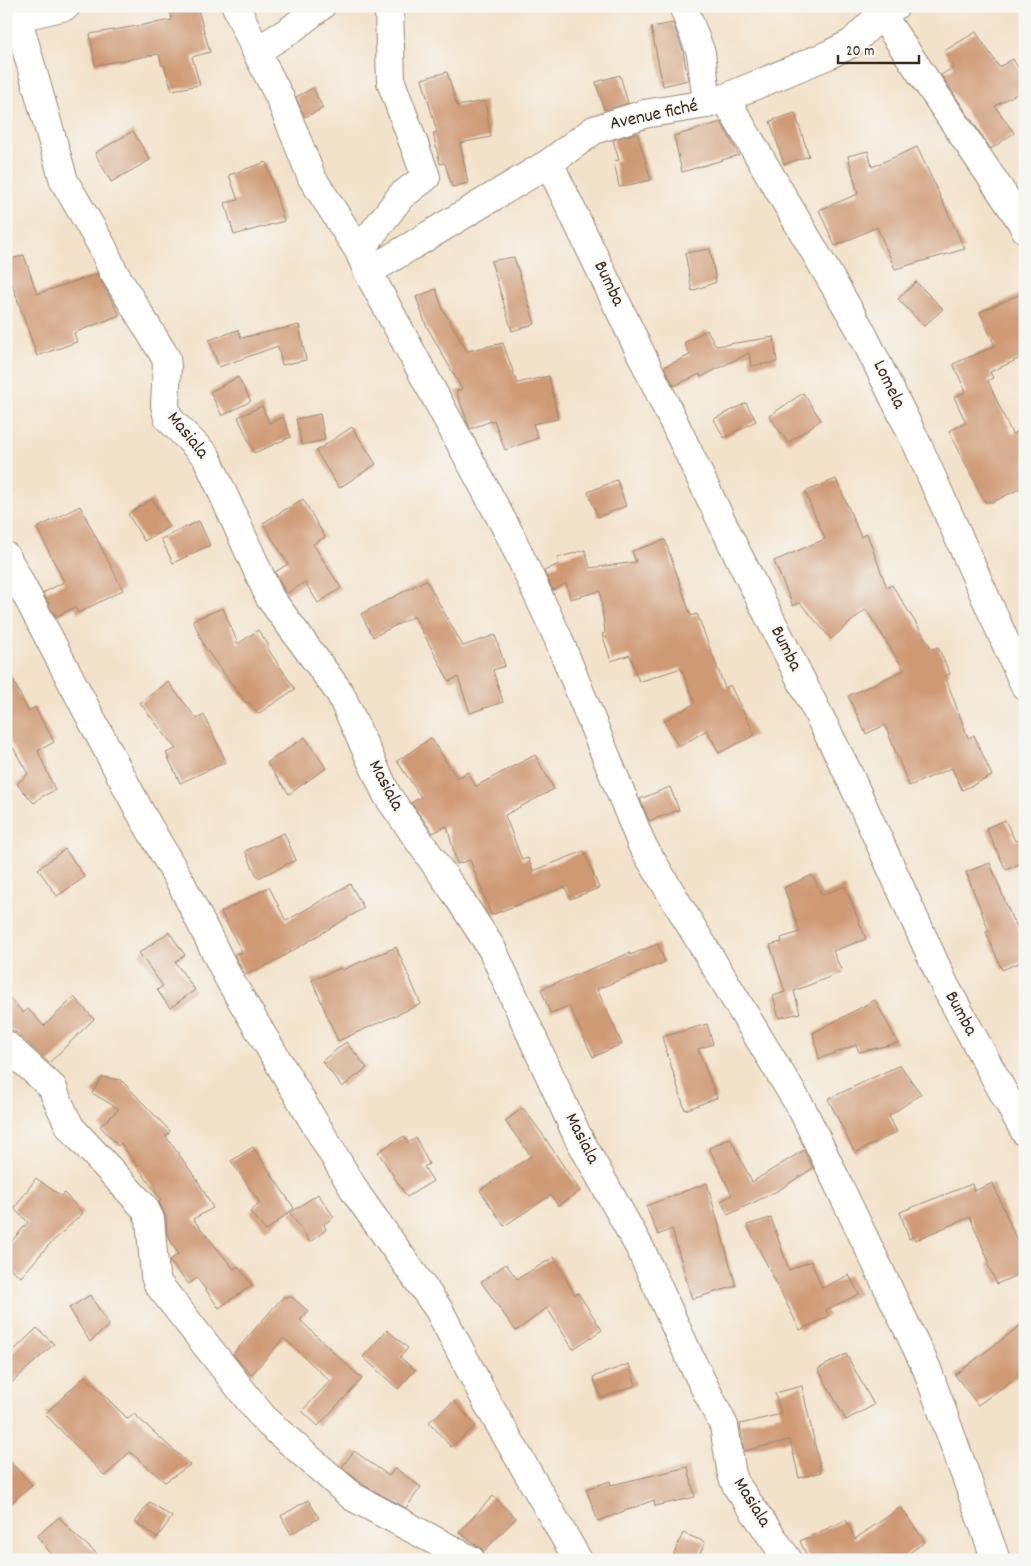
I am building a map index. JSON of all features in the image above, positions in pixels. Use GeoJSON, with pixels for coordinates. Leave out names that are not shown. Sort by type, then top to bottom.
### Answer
{"type":"FeatureCollection","features":[{"type":"Feature","properties":{"kind":"street"},"geometry":{"type":"LineString","coordinates":[[13,14],[66,6]]}},
{"type":"Feature","properties":{"kind":"street"},"geometry":{"type":"LineString","coordinates":[[236,6],[280,98],[312,178],[363,262],[510,535],[558,638],[642,845],[803,1111],[927,1369],[996,1560]]}},
{"type":"Feature","properties":{"kind":"street"},"geometry":{"type":"LineString","coordinates":[[256,51],[289,31],[321,6]]}},
{"type":"Feature","properties":{"kind":"street"},"geometry":{"type":"LineString","coordinates":[[363,262],[401,196],[426,177],[391,82],[389,6]]}},
{"type":"Feature","properties":{"kind":"street"},"geometry":{"type":"LineString","coordinates":[[682,6],[701,54],[716,101]]}},
{"type":"Feature","properties":{"kind":"street"},"geometry":{"type":"LineString","coordinates":[[885,9],[1025,229]]}},
{"type":"Feature","properties":{"kind":"street","name":"Avenue fiché"},"geometry":{"type":"LineString","coordinates":[[363,262],[550,163],[594,130],[644,114],[716,101],[828,55],[852,44],[885,9]]}},
{"type":"Feature","properties":{"kind":"street","name":"Masiala"},"geometry":{"type":"LineString","coordinates":[[13,14],[64,181],[102,246],[113,271],[166,358],[165,405],[168,418],[206,456],[270,598],[340,692],[387,795],[457,895],[492,950],[577,1135],[641,1250],[689,1356],[724,1426],[732,1475],[736,1485],[788,1560]]}},
{"type":"Feature","properties":{"kind":"street","name":"Lomela"},"geometry":{"type":"LineString","coordinates":[[716,101],[860,329],[918,446],[1025,686]]}},
{"type":"Feature","properties":{"kind":"street","name":"Bumba"},"geometry":{"type":"LineString","coordinates":[[550,163],[728,536],[848,773],[945,986],[1025,1132]]}},
{"type":"Feature","properties":{"kind":"street"},"geometry":{"type":"LineString","coordinates":[[6,556],[139,810],[181,883],[228,979],[358,1196],[438,1310],[488,1404],[578,1560]]}},
{"type":"Feature","properties":{"kind":"street"},"geometry":{"type":"LineString","coordinates":[[6,1045],[53,1088],[70,1127],[144,1207],[150,1219],[155,1276],[158,1284],[265,1420],[353,1497],[471,1560]]}},
{"type":"Feature","properties":{"kind":"building"},"geometry":{"type":"Polygon","coordinates":[[[197,6],[210,52],[192,57],[200,85],[172,90],[159,54],[95,65],[90,34],[172,20],[170,11],[197,6]]]}},
{"type":"Feature","properties":{"kind":"building"},"geometry":{"type":"Polygon","coordinates":[[[673,23],[683,51],[688,80],[663,86],[651,27],[673,23]]]}},
{"type":"Feature","properties":{"kind":"building"},"geometry":{"type":"Polygon","coordinates":[[[976,32],[999,67],[1013,59],[1025,79],[1025,89],[995,106],[1014,133],[991,149],[941,75],[954,67],[944,51],[976,32]]]}},
{"type":"Feature","properties":{"kind":"building"},"geometry":{"type":"Polygon","coordinates":[[[447,72],[457,106],[485,101],[491,137],[460,143],[468,183],[452,187],[445,163],[440,164],[433,133],[437,132],[422,79],[447,72]]]}},
{"type":"Feature","properties":{"kind":"building"},"geometry":{"type":"Polygon","coordinates":[[[620,75],[628,103],[604,110],[596,82],[620,75]]]}},
{"type":"Feature","properties":{"kind":"building"},"geometry":{"type":"Polygon","coordinates":[[[313,88],[323,108],[305,117],[296,97],[313,88]]]}},
{"type":"Feature","properties":{"kind":"building"},"geometry":{"type":"Polygon","coordinates":[[[795,113],[809,156],[784,164],[770,121],[795,113]]]}},
{"type":"Feature","properties":{"kind":"building"},"geometry":{"type":"Polygon","coordinates":[[[721,122],[739,155],[682,172],[674,136],[721,122]]]}},
{"type":"Feature","properties":{"kind":"building"},"geometry":{"type":"Polygon","coordinates":[[[133,131],[150,160],[111,182],[95,153],[133,131]]]}},
{"type":"Feature","properties":{"kind":"building"},"geometry":{"type":"Polygon","coordinates":[[[637,133],[651,180],[619,187],[614,161],[619,160],[613,140],[637,133]]]}},
{"type":"Feature","properties":{"kind":"building"},"geometry":{"type":"Polygon","coordinates":[[[917,147],[965,249],[895,269],[877,227],[835,246],[819,210],[858,194],[848,156],[868,151],[872,167],[917,147]]]}},
{"type":"Feature","properties":{"kind":"building"},"geometry":{"type":"Polygon","coordinates":[[[266,162],[284,221],[234,235],[225,203],[238,200],[229,175],[266,162]]]}},
{"type":"Feature","properties":{"kind":"building"},"geometry":{"type":"Polygon","coordinates":[[[710,249],[716,282],[692,291],[685,253],[710,249]]]}},
{"type":"Feature","properties":{"kind":"building"},"geometry":{"type":"Polygon","coordinates":[[[24,255],[37,294],[97,274],[120,315],[74,333],[77,342],[37,356],[12,284],[10,285],[6,273],[6,261],[24,255]]]}},
{"type":"Feature","properties":{"kind":"building"},"geometry":{"type":"Polygon","coordinates":[[[514,257],[535,324],[512,331],[491,261],[514,257]]]}},
{"type":"Feature","properties":{"kind":"building"},"geometry":{"type":"Polygon","coordinates":[[[916,282],[943,309],[924,326],[898,299],[916,282]]]}},
{"type":"Feature","properties":{"kind":"building"},"geometry":{"type":"Polygon","coordinates":[[[436,289],[443,310],[467,351],[503,343],[517,383],[549,376],[558,419],[533,424],[538,438],[505,450],[494,420],[470,429],[456,391],[462,389],[426,325],[416,297],[436,289]]]}},
{"type":"Feature","properties":{"kind":"building"},"geometry":{"type":"Polygon","coordinates":[[[1025,292],[1025,356],[990,372],[993,378],[988,381],[1012,434],[1025,428],[1025,486],[993,502],[985,502],[949,431],[966,423],[954,397],[966,392],[953,364],[995,346],[980,312],[1025,292]]]}},
{"type":"Feature","properties":{"kind":"building"},"geometry":{"type":"Polygon","coordinates":[[[299,325],[306,360],[282,365],[278,346],[219,367],[209,340],[238,330],[241,338],[299,325]]]}},
{"type":"Feature","properties":{"kind":"building"},"geometry":{"type":"Polygon","coordinates":[[[707,330],[716,346],[774,337],[777,362],[751,366],[749,353],[701,377],[700,374],[674,386],[664,367],[690,355],[684,343],[707,330]]]}},
{"type":"Feature","properties":{"kind":"building"},"geometry":{"type":"Polygon","coordinates":[[[238,377],[251,401],[222,416],[210,392],[238,377]]]}},
{"type":"Feature","properties":{"kind":"building"},"geometry":{"type":"Polygon","coordinates":[[[803,393],[821,420],[788,443],[769,416],[803,393]]]}},
{"type":"Feature","properties":{"kind":"building"},"geometry":{"type":"Polygon","coordinates":[[[746,403],[756,421],[724,438],[714,419],[746,403]]]}},
{"type":"Feature","properties":{"kind":"building"},"geometry":{"type":"Polygon","coordinates":[[[262,406],[269,423],[283,417],[291,437],[254,453],[238,417],[262,406]]]}},
{"type":"Feature","properties":{"kind":"building"},"geometry":{"type":"Polygon","coordinates":[[[320,414],[325,440],[302,445],[296,419],[320,414]]]}},
{"type":"Feature","properties":{"kind":"building"},"geometry":{"type":"Polygon","coordinates":[[[352,427],[376,464],[339,488],[316,451],[352,427]]]}},
{"type":"Feature","properties":{"kind":"building"},"geometry":{"type":"Polygon","coordinates":[[[836,479],[861,537],[867,534],[887,588],[892,585],[932,649],[938,647],[950,674],[945,676],[968,738],[974,735],[992,776],[962,790],[952,768],[909,786],[885,725],[866,734],[848,696],[904,670],[866,609],[831,639],[800,603],[793,606],[774,561],[825,539],[805,492],[836,479]]]}},
{"type":"Feature","properties":{"kind":"building"},"geometry":{"type":"Polygon","coordinates":[[[617,480],[626,506],[598,517],[588,492],[617,480]]]}},
{"type":"Feature","properties":{"kind":"building"},"geometry":{"type":"Polygon","coordinates":[[[152,499],[169,527],[144,541],[128,514],[152,499]]]}},
{"type":"Feature","properties":{"kind":"building"},"geometry":{"type":"Polygon","coordinates":[[[303,499],[325,537],[313,544],[341,588],[318,603],[305,582],[286,594],[275,572],[288,564],[263,523],[303,499]]]}},
{"type":"Feature","properties":{"kind":"building"},"geometry":{"type":"Polygon","coordinates":[[[80,506],[123,590],[78,613],[75,607],[56,617],[43,593],[64,582],[37,528],[80,506]]]}},
{"type":"Feature","properties":{"kind":"building"},"geometry":{"type":"Polygon","coordinates":[[[199,521],[210,545],[173,563],[161,539],[199,521]]]}},
{"type":"Feature","properties":{"kind":"building"},"geometry":{"type":"Polygon","coordinates":[[[665,540],[691,616],[697,614],[725,688],[730,685],[755,735],[719,753],[707,730],[679,747],[664,721],[695,703],[681,668],[639,682],[630,655],[611,661],[602,634],[605,633],[600,591],[570,599],[566,583],[553,590],[544,571],[559,564],[557,558],[585,550],[590,568],[636,562],[632,551],[665,540]]]}},
{"type":"Feature","properties":{"kind":"building"},"geometry":{"type":"Polygon","coordinates":[[[426,580],[463,646],[495,635],[505,666],[493,670],[503,702],[470,713],[458,677],[449,681],[414,616],[373,637],[361,614],[426,580]]]}},
{"type":"Feature","properties":{"kind":"building"},"geometry":{"type":"Polygon","coordinates":[[[223,608],[238,644],[258,630],[268,644],[268,649],[295,689],[258,714],[249,702],[246,703],[205,648],[193,620],[223,608]]]}},
{"type":"Feature","properties":{"kind":"building"},"geometry":{"type":"Polygon","coordinates":[[[6,665],[28,711],[35,707],[54,742],[38,751],[55,790],[34,803],[17,784],[28,774],[6,735],[6,665]]]}},
{"type":"Feature","properties":{"kind":"building"},"geometry":{"type":"Polygon","coordinates":[[[168,682],[197,719],[204,715],[226,762],[180,783],[166,753],[176,749],[140,703],[168,682]]]}},
{"type":"Feature","properties":{"kind":"building"},"geometry":{"type":"Polygon","coordinates":[[[305,737],[326,768],[289,794],[267,763],[305,737]]]}},
{"type":"Feature","properties":{"kind":"building"},"geometry":{"type":"Polygon","coordinates":[[[431,738],[457,778],[468,772],[476,786],[535,755],[554,789],[505,815],[522,860],[528,858],[533,871],[584,851],[599,888],[570,899],[565,887],[491,915],[470,860],[457,864],[447,826],[433,833],[411,803],[421,797],[397,761],[431,738]]]}},
{"type":"Feature","properties":{"kind":"building"},"geometry":{"type":"Polygon","coordinates":[[[670,787],[679,810],[649,821],[640,799],[670,787]]]}},
{"type":"Feature","properties":{"kind":"building"},"geometry":{"type":"Polygon","coordinates":[[[1005,820],[1015,841],[1025,837],[1025,861],[1006,870],[986,828],[1005,820]]]}},
{"type":"Feature","properties":{"kind":"building"},"geometry":{"type":"Polygon","coordinates":[[[284,833],[296,860],[258,878],[245,851],[284,833]]]}},
{"type":"Feature","properties":{"kind":"building"},"geometry":{"type":"Polygon","coordinates":[[[65,849],[85,877],[57,896],[38,869],[65,849]]]}},
{"type":"Feature","properties":{"kind":"building"},"geometry":{"type":"Polygon","coordinates":[[[990,863],[1013,921],[1025,944],[1025,960],[1002,970],[986,932],[989,931],[966,872],[990,863]]]}},
{"type":"Feature","properties":{"kind":"building"},"geometry":{"type":"Polygon","coordinates":[[[812,875],[822,895],[845,886],[866,939],[833,951],[842,972],[794,991],[800,1013],[779,1018],[773,996],[785,992],[770,945],[782,942],[781,938],[800,932],[784,888],[812,875]]]}},
{"type":"Feature","properties":{"kind":"building"},"geometry":{"type":"Polygon","coordinates":[[[350,884],[364,908],[272,963],[245,975],[234,954],[242,952],[221,912],[269,887],[286,921],[350,884]]]}},
{"type":"Feature","properties":{"kind":"building"},"geometry":{"type":"Polygon","coordinates":[[[169,932],[185,955],[175,962],[195,990],[170,1008],[157,990],[163,986],[139,953],[169,932]]]}},
{"type":"Feature","properties":{"kind":"building"},"geometry":{"type":"Polygon","coordinates":[[[658,944],[665,962],[597,989],[622,1044],[593,1057],[569,1006],[550,1013],[541,989],[630,953],[630,955],[658,944]]]}},
{"type":"Feature","properties":{"kind":"building"},"geometry":{"type":"Polygon","coordinates":[[[396,947],[421,1004],[338,1041],[312,980],[341,968],[342,970],[396,947]]]}},
{"type":"Feature","properties":{"kind":"building"},"geometry":{"type":"Polygon","coordinates":[[[6,994],[23,1013],[28,1009],[44,1026],[74,997],[94,1019],[49,1063],[17,1033],[6,1027],[6,994]]]}},
{"type":"Feature","properties":{"kind":"building"},"geometry":{"type":"Polygon","coordinates":[[[875,1000],[898,1043],[859,1052],[856,1045],[819,1059],[813,1033],[875,1000]]]}},
{"type":"Feature","properties":{"kind":"building"},"geometry":{"type":"Polygon","coordinates":[[[707,1024],[713,1044],[698,1049],[717,1098],[685,1110],[662,1037],[707,1024]]]}},
{"type":"Feature","properties":{"kind":"building"},"geometry":{"type":"Polygon","coordinates":[[[346,1042],[367,1068],[342,1087],[322,1061],[346,1042]]]}},
{"type":"Feature","properties":{"kind":"building"},"geometry":{"type":"Polygon","coordinates":[[[900,1065],[921,1094],[889,1116],[897,1132],[855,1153],[828,1099],[900,1065]]]}},
{"type":"Feature","properties":{"kind":"building"},"geometry":{"type":"Polygon","coordinates":[[[102,1077],[121,1080],[170,1131],[167,1136],[165,1135],[198,1181],[213,1208],[193,1219],[234,1269],[238,1266],[252,1285],[219,1308],[197,1278],[189,1284],[169,1261],[178,1254],[167,1234],[166,1217],[159,1202],[161,1200],[121,1143],[118,1146],[100,1126],[119,1109],[92,1093],[102,1077]]]}},
{"type":"Feature","properties":{"kind":"building"},"geometry":{"type":"Polygon","coordinates":[[[523,1108],[580,1191],[558,1206],[551,1195],[504,1226],[480,1190],[531,1156],[505,1121],[523,1108]]]}},
{"type":"Feature","properties":{"kind":"building"},"geometry":{"type":"Polygon","coordinates":[[[404,1136],[408,1143],[416,1138],[429,1164],[424,1167],[433,1181],[407,1197],[378,1152],[404,1136]]]}},
{"type":"Feature","properties":{"kind":"building"},"geometry":{"type":"Polygon","coordinates":[[[730,1138],[752,1182],[804,1150],[813,1168],[779,1190],[728,1215],[721,1201],[732,1195],[709,1148],[730,1138]]]}},
{"type":"Feature","properties":{"kind":"building"},"geometry":{"type":"Polygon","coordinates":[[[253,1147],[294,1208],[266,1231],[250,1212],[260,1203],[231,1161],[253,1147]]]}},
{"type":"Feature","properties":{"kind":"building"},"geometry":{"type":"Polygon","coordinates":[[[36,1178],[61,1196],[64,1193],[83,1213],[47,1247],[21,1277],[6,1265],[6,1248],[28,1222],[14,1209],[36,1178]]]}},
{"type":"Feature","properties":{"kind":"building"},"geometry":{"type":"Polygon","coordinates":[[[707,1183],[736,1286],[692,1299],[672,1229],[658,1235],[646,1206],[707,1183]]]}},
{"type":"Feature","properties":{"kind":"building"},"geometry":{"type":"Polygon","coordinates":[[[993,1183],[1025,1260],[1025,1271],[997,1284],[970,1217],[915,1240],[914,1236],[909,1239],[900,1212],[972,1184],[974,1191],[993,1183]]]}},
{"type":"Feature","properties":{"kind":"building"},"geometry":{"type":"Polygon","coordinates":[[[318,1194],[334,1217],[324,1224],[326,1230],[310,1242],[290,1213],[318,1194]]]}},
{"type":"Feature","properties":{"kind":"building"},"geometry":{"type":"Polygon","coordinates":[[[771,1218],[789,1270],[811,1261],[822,1288],[849,1275],[859,1294],[826,1310],[829,1316],[800,1330],[747,1225],[771,1218]]]}},
{"type":"Feature","properties":{"kind":"building"},"geometry":{"type":"Polygon","coordinates":[[[554,1257],[575,1295],[578,1293],[602,1330],[573,1349],[547,1308],[516,1331],[481,1282],[506,1264],[517,1279],[554,1257]]]}},
{"type":"Feature","properties":{"kind":"building"},"geometry":{"type":"Polygon","coordinates":[[[90,1295],[109,1325],[90,1342],[69,1308],[90,1295]]]}},
{"type":"Feature","properties":{"kind":"building"},"geometry":{"type":"Polygon","coordinates":[[[283,1297],[292,1297],[308,1311],[300,1320],[362,1379],[318,1426],[302,1411],[330,1381],[284,1338],[251,1375],[233,1354],[283,1297]]]}},
{"type":"Feature","properties":{"kind":"building"},"geometry":{"type":"Polygon","coordinates":[[[1025,1322],[1025,1371],[978,1405],[955,1375],[1025,1322]]]}},
{"type":"Feature","properties":{"kind":"building"},"geometry":{"type":"Polygon","coordinates":[[[37,1328],[54,1344],[6,1388],[6,1358],[37,1328]]]}},
{"type":"Feature","properties":{"kind":"building"},"geometry":{"type":"Polygon","coordinates":[[[387,1330],[408,1348],[400,1357],[415,1370],[398,1389],[363,1357],[387,1330]]]}},
{"type":"Feature","properties":{"kind":"building"},"geometry":{"type":"Polygon","coordinates":[[[846,1354],[874,1405],[846,1420],[818,1369],[846,1354]]]}},
{"type":"Feature","properties":{"kind":"building"},"geometry":{"type":"Polygon","coordinates":[[[629,1364],[636,1385],[601,1398],[593,1377],[629,1364]]]}},
{"type":"Feature","properties":{"kind":"building"},"geometry":{"type":"Polygon","coordinates":[[[85,1376],[128,1419],[134,1414],[190,1465],[165,1482],[130,1452],[105,1476],[45,1414],[85,1376]]]}},
{"type":"Feature","properties":{"kind":"building"},"geometry":{"type":"Polygon","coordinates":[[[802,1386],[821,1472],[799,1478],[790,1440],[744,1451],[740,1424],[781,1414],[775,1393],[802,1386]]]}},
{"type":"Feature","properties":{"kind":"building"},"geometry":{"type":"Polygon","coordinates":[[[454,1401],[476,1426],[451,1447],[429,1422],[454,1401]]]}},
{"type":"Feature","properties":{"kind":"building"},"geometry":{"type":"Polygon","coordinates":[[[354,1451],[389,1476],[395,1468],[421,1487],[406,1508],[362,1484],[342,1467],[354,1451]]]}},
{"type":"Feature","properties":{"kind":"building"},"geometry":{"type":"Polygon","coordinates":[[[6,1457],[32,1485],[6,1508],[6,1457]]]}},
{"type":"Feature","properties":{"kind":"building"},"geometry":{"type":"Polygon","coordinates":[[[688,1467],[695,1497],[655,1506],[654,1500],[598,1521],[586,1489],[610,1481],[611,1485],[688,1467]]]}},
{"type":"Feature","properties":{"kind":"building"},"geometry":{"type":"Polygon","coordinates":[[[493,1496],[516,1518],[484,1551],[459,1532],[493,1496]]]}},
{"type":"Feature","properties":{"kind":"building"},"geometry":{"type":"Polygon","coordinates":[[[308,1500],[319,1518],[291,1534],[281,1516],[308,1500]]]}},
{"type":"Feature","properties":{"kind":"building"},"geometry":{"type":"Polygon","coordinates":[[[150,1502],[172,1517],[157,1538],[135,1522],[150,1502]]]}},
{"type":"Feature","properties":{"kind":"building"},"geometry":{"type":"Polygon","coordinates":[[[901,1507],[925,1542],[899,1560],[809,1560],[800,1541],[846,1520],[855,1539],[901,1507]]]}},
{"type":"Feature","properties":{"kind":"building"},"geometry":{"type":"Polygon","coordinates":[[[59,1517],[73,1533],[104,1560],[56,1560],[37,1536],[59,1517]]]}},
{"type":"Feature","properties":{"kind":"building"},"geometry":{"type":"Polygon","coordinates":[[[683,1533],[705,1542],[697,1560],[671,1560],[683,1533]]]}}]}
